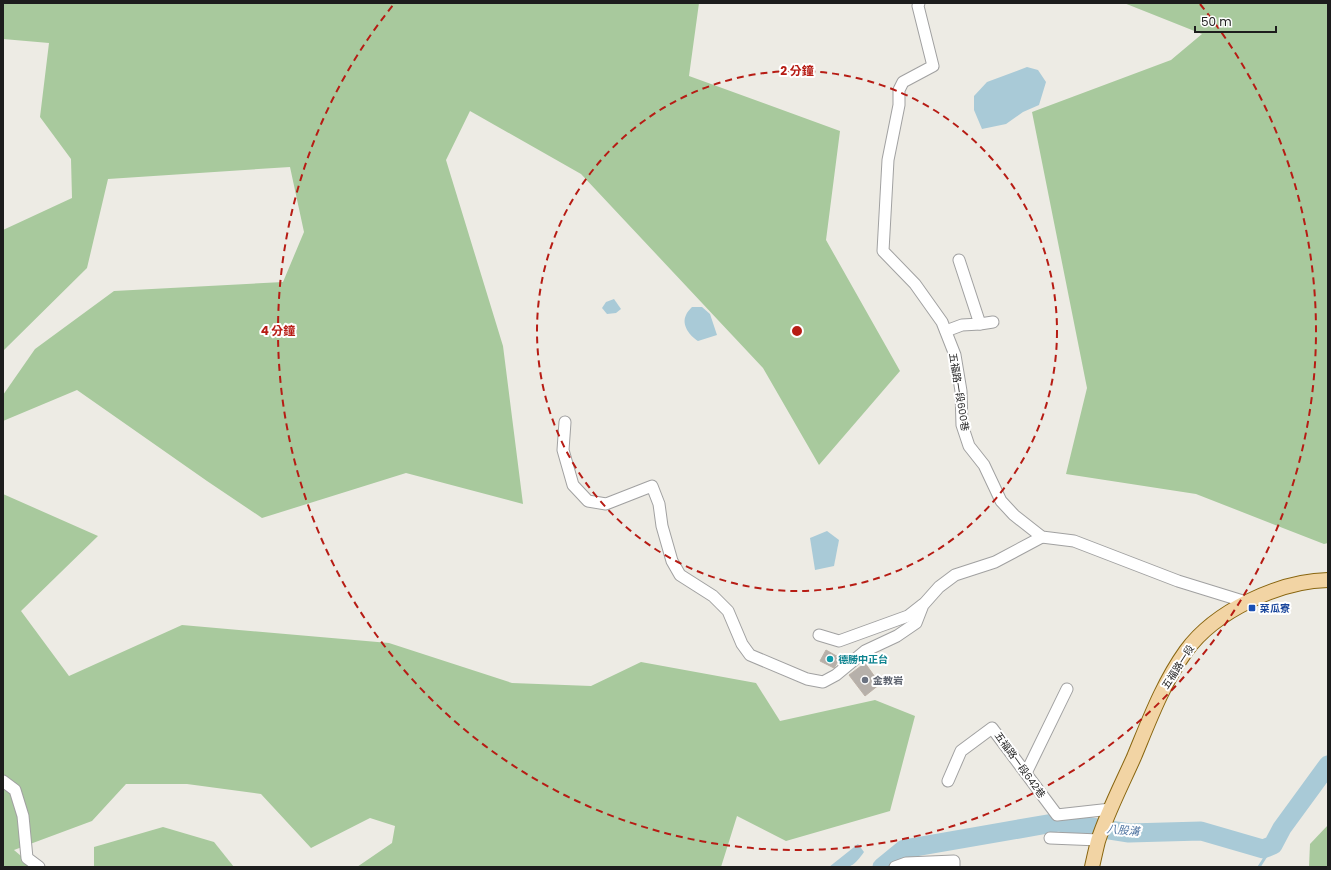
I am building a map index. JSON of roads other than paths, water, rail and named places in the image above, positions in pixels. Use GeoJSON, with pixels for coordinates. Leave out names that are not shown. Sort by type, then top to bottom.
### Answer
{"type":"FeatureCollection","features":[{"type":"Feature","properties":{"kind":"main road","name":"五福路一段"},"geometry":{"type":"LineString","coordinates":[[1092,867],[1098,840],[1162,692],[1187,651],[1212,624],[1246,602],[1275,589],[1319,580],[1328,580]]}},
{"type":"Feature","properties":{"kind":"lane","name":"五福路一段600巷"},"geometry":{"type":"LineString","coordinates":[[918,3],[933,66],[903,82],[899,90],[899,105],[888,160],[882,251],[915,284],[942,322],[955,355],[961,391],[962,425],[969,446],[984,465],[1000,501],[1014,515],[1042,536],[1074,540],[1178,581],[1246,602]]}},
{"type":"Feature","properties":{"kind":"lane"},"geometry":{"type":"LineString","coordinates":[[959,260],[980,324]]}},
{"type":"Feature","properties":{"kind":"lane"},"geometry":{"type":"LineString","coordinates":[[946,331],[962,325],[993,322]]}},
{"type":"Feature","properties":{"kind":"lane"},"geometry":{"type":"LineString","coordinates":[[565,422],[563,450],[573,485],[588,501],[606,504],[652,486],[658,504],[662,526],[672,562],[680,575],[714,596],[728,611],[742,644],[750,655],[807,679],[823,682],[836,675],[866,651],[897,636],[916,623],[923,605]]}},
{"type":"Feature","properties":{"kind":"lane"},"geometry":{"type":"LineString","coordinates":[[819,635],[839,641],[908,616],[923,605],[939,587],[955,575],[995,562],[1042,536]]}},
{"type":"Feature","properties":{"kind":"lane"},"geometry":{"type":"LineString","coordinates":[[1026,773],[1067,689]]}},
{"type":"Feature","properties":{"kind":"lane","name":"五福路一段642巷"},"geometry":{"type":"LineString","coordinates":[[948,781],[961,751],[992,728],[1057,815],[1111,809]]}},
{"type":"Feature","properties":{"kind":"lane"},"geometry":{"type":"LineString","coordinates":[[3,781],[15,790],[23,816],[27,858],[38,867]]}},
{"type":"Feature","properties":{"kind":"lane"},"geometry":{"type":"LineString","coordinates":[[1050,838],[1098,840]]}},
{"type":"Feature","properties":{"kind":"lane"},"geometry":{"type":"LineString","coordinates":[[895,867],[906,863],[954,861],[954,867]]}},
{"type":"Feature","properties":{"kind":"water"},"geometry":{"type":"Polygon","coordinates":[[[1027,67],[1038,70],[1046,82],[1039,105],[1023,112],[1006,124],[982,129],[974,110],[974,96],[987,82],[1027,67]]]}},
{"type":"Feature","properties":{"kind":"water"},"geometry":{"type":"Polygon","coordinates":[[[614,299],[621,309],[616,313],[607,314],[602,308],[606,302],[614,299]]]}},
{"type":"Feature","properties":{"kind":"water"},"geometry":{"type":"Polygon","coordinates":[[[692,307],[702,307],[710,314],[717,335],[698,341],[692,336],[685,326],[685,319],[686,314],[692,307]]]}},
{"type":"Feature","properties":{"kind":"water"},"geometry":{"type":"Polygon","coordinates":[[[827,531],[839,540],[834,566],[815,570],[810,538],[827,531]]]}},
{"type":"Feature","properties":{"kind":"water"},"geometry":{"type":"Polygon","coordinates":[[[858,844],[864,852],[853,865],[846,867],[829,867],[858,844]]]}},
{"type":"Feature","properties":{"kind":"waterway","name":"八股溝"},"geometry":{"type":"LineString","coordinates":[[882,867],[904,849],[1059,822],[1129,833],[1201,831],[1263,849],[1273,845],[1282,828],[1328,765]]}},
{"type":"Feature","properties":{"kind":"waterway"},"geometry":{"type":"LineString","coordinates":[[1259,867],[1273,845]]}},
{"type":"Feature","properties":{"kind":"place","name":"菜瓜寮"},"geometry":{"type":"Point","coordinates":[1252,608]}},
{"type":"Feature","properties":{"kind":"place","name":"德勝中正台"},"geometry":{"type":"Point","coordinates":[830,659]}},
{"type":"Feature","properties":{"kind":"place","name":"金教岩"},"geometry":{"type":"Point","coordinates":[865,680]}}]}
